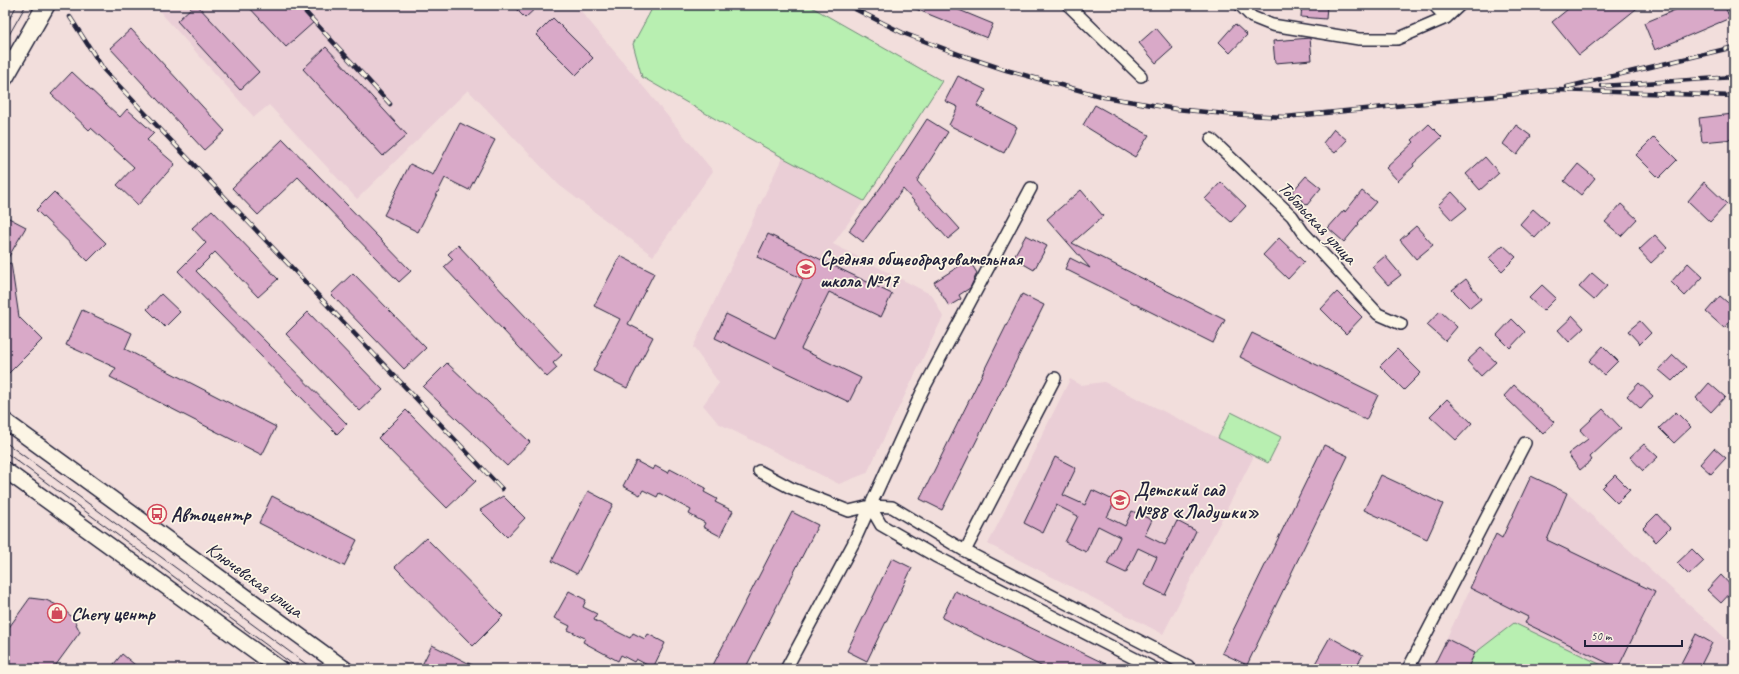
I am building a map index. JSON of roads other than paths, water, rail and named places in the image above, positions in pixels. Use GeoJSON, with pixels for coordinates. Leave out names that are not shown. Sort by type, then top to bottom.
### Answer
{"type":"FeatureCollection","features":[{"type":"Feature","properties":{"kind":"main road"},"geometry":{"type":"LineString","coordinates":[[5,77],[46,5]]}},
{"type":"Feature","properties":{"kind":"main road","name":"Ключевская улица"},"geometry":{"type":"LineString","coordinates":[[5,421],[345,669]]}},
{"type":"Feature","properties":{"kind":"main road"},"geometry":{"type":"LineString","coordinates":[[5,470],[280,669]]}},
{"type":"Feature","properties":{"kind":"street"},"geometry":{"type":"LineString","coordinates":[[1068,5],[1141,76]]}},
{"type":"Feature","properties":{"kind":"street"},"geometry":{"type":"LineString","coordinates":[[1240,5],[1252,17],[1272,25],[1359,39],[1397,39],[1446,18],[1460,5]]}},
{"type":"Feature","properties":{"kind":"street"},"geometry":{"type":"LineString","coordinates":[[1434,5],[1446,18]]}},
{"type":"Feature","properties":{"kind":"street","name":"Тобольская улица"},"geometry":{"type":"LineString","coordinates":[[1211,139],[1292,216],[1303,232],[1378,314],[1401,324]]}},
{"type":"Feature","properties":{"kind":"street"},"geometry":{"type":"LineString","coordinates":[[786,669],[853,544],[922,392],[1031,188]]}},
{"type":"Feature","properties":{"kind":"street"},"geometry":{"type":"LineString","coordinates":[[965,551],[1055,378]]}},
{"type":"Feature","properties":{"kind":"street"},"geometry":{"type":"LineString","coordinates":[[1408,669],[1525,443]]}},
{"type":"Feature","properties":{"kind":"street"},"geometry":{"type":"LineString","coordinates":[[759,471],[791,488],[848,511],[870,506],[892,507],[965,551],[1188,666],[1190,669]]}},
{"type":"Feature","properties":{"kind":"street"},"geometry":{"type":"LineString","coordinates":[[870,506],[882,525],[934,556],[1155,669]]}},
{"type":"Feature","properties":{"kind":"street"},"geometry":{"type":"LineString","coordinates":[[1057,619],[1065,603]]}},
{"type":"Feature","properties":{"kind":"tram line"},"geometry":{"type":"LineString","coordinates":[[5,27],[17,5]]}},
{"type":"Feature","properties":{"kind":"tram line"},"geometry":{"type":"LineString","coordinates":[[5,42],[26,5]]}},
{"type":"Feature","properties":{"kind":"tram line"},"geometry":{"type":"LineString","coordinates":[[5,442],[313,669]]}},
{"type":"Feature","properties":{"kind":"tram line"},"geometry":{"type":"LineString","coordinates":[[5,452],[299,669]]}},
{"type":"Feature","properties":{"kind":"railway"},"geometry":{"type":"LineString","coordinates":[[299,5],[390,104]]}},
{"type":"Feature","properties":{"kind":"railway"},"geometry":{"type":"LineString","coordinates":[[847,5],[903,33],[1006,70],[1104,97],[1176,109],[1226,114],[1285,117],[1556,90],[1734,96]]}},
{"type":"Feature","properties":{"kind":"railway"},"geometry":{"type":"LineString","coordinates":[[70,17],[104,70],[502,489]]}},
{"type":"Feature","properties":{"kind":"railway"},"geometry":{"type":"LineString","coordinates":[[1567,87],[1734,47]]}},
{"type":"Feature","properties":{"kind":"railway"},"geometry":{"type":"LineString","coordinates":[[1602,86],[1734,77]]}},
{"type":"Feature","properties":{"kind":"place","name":"Средняя общеобразовательная школа №17"},"geometry":{"type":"Point","coordinates":[806,269]}},
{"type":"Feature","properties":{"kind":"place","name":"Детский сад №88 «Ладушки»"},"geometry":{"type":"Point","coordinates":[1120,500]}},
{"type":"Feature","properties":{"kind":"place","name":"Автоцентр"},"geometry":{"type":"Point","coordinates":[157,514]}},
{"type":"Feature","properties":{"kind":"place","name":"Chery центр"},"geometry":{"type":"Point","coordinates":[57,613]}}]}
